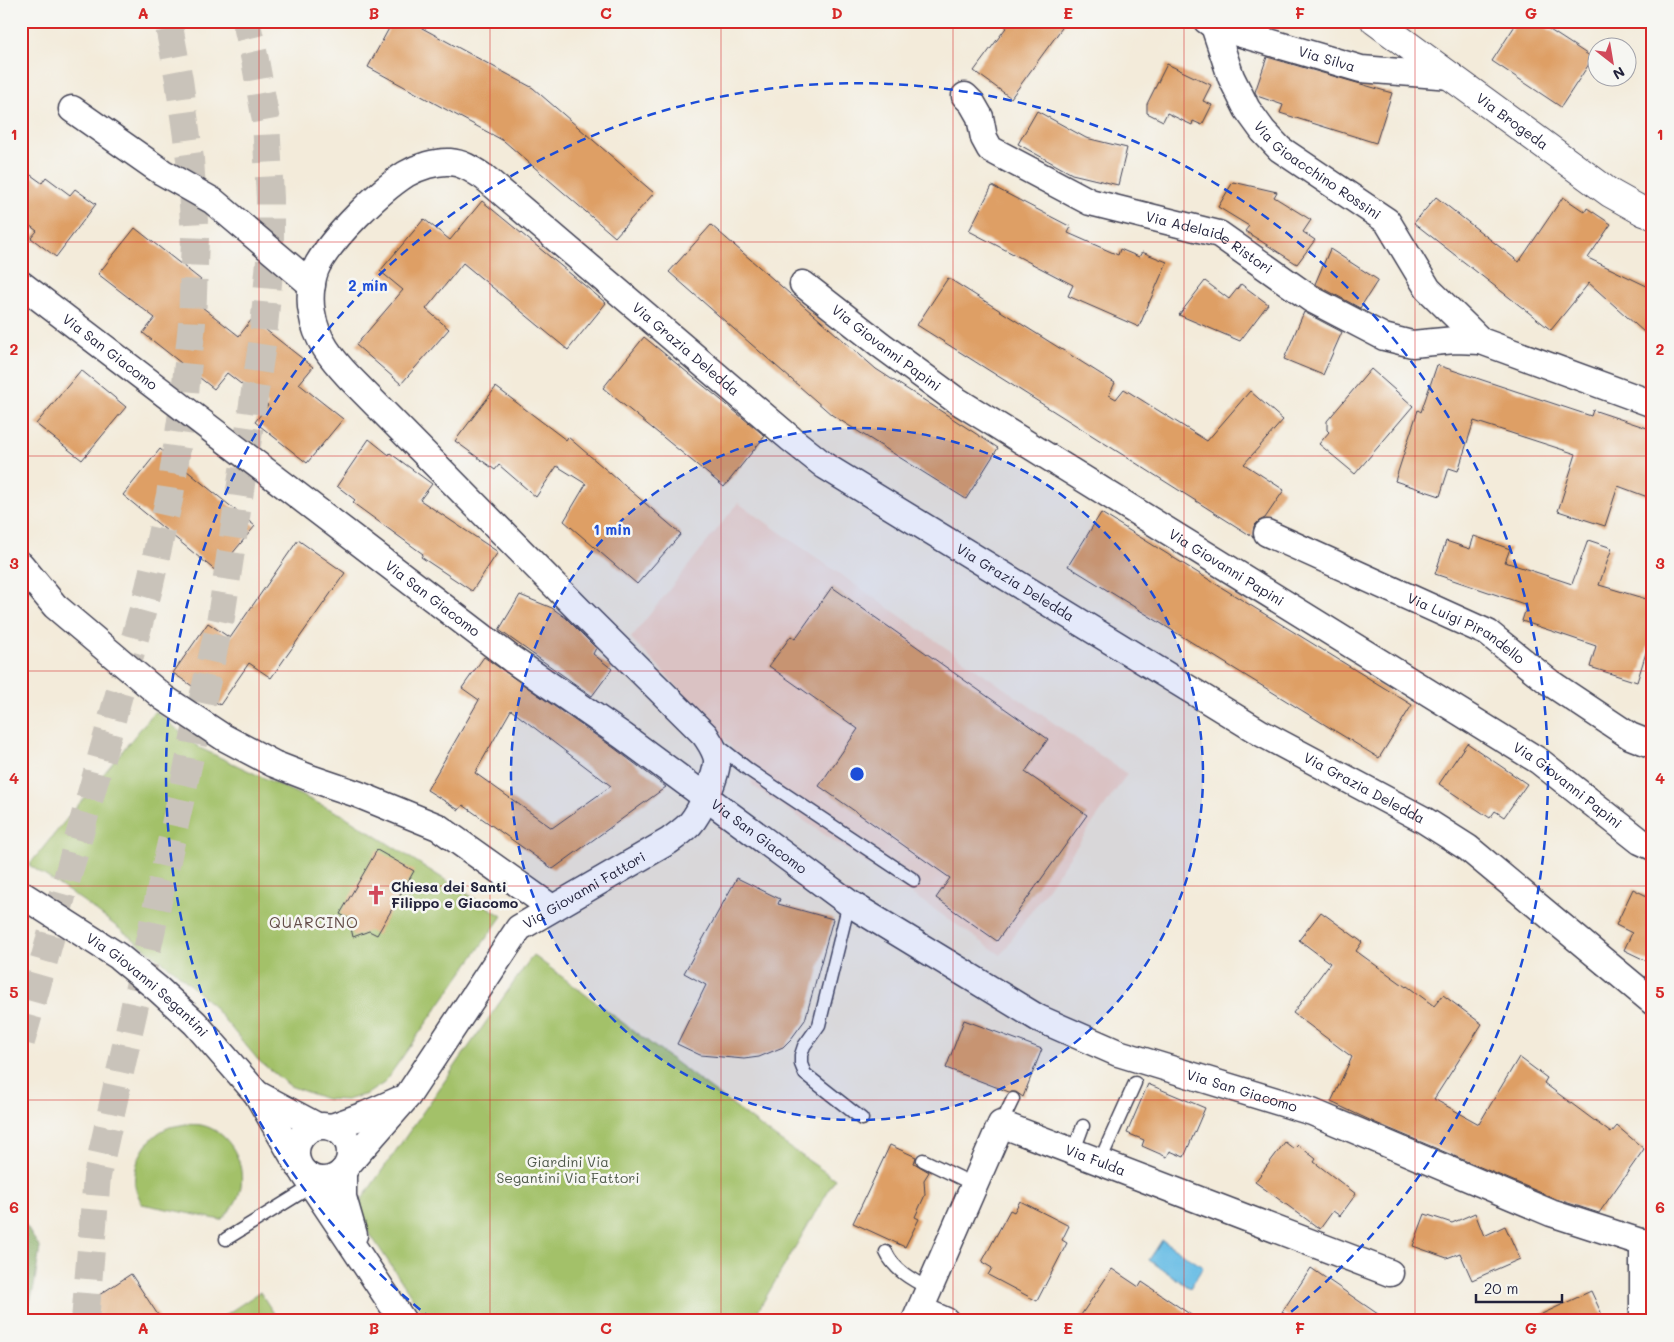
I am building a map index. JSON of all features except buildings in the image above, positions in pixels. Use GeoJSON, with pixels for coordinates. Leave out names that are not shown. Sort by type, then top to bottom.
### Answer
{"type":"FeatureCollection","features":[{"type":"Feature","properties":{"kind":"street","name":"Via Brogeda"},"geometry":{"type":"LineString","coordinates":[[1375,21],[1610,192],[1644,212],[1653,215]]}},
{"type":"Feature","properties":{"kind":"street","name":"Via Silva"},"geometry":{"type":"LineString","coordinates":[[1211,23],[1360,68],[1451,76]]}},
{"type":"Feature","properties":{"kind":"street","name":"Via Gioacchino Rossini"},"geometry":{"type":"LineString","coordinates":[[1211,23],[1231,77],[1247,109],[1263,131],[1280,149],[1387,222],[1428,289],[1481,341],[1653,404]]}},
{"type":"Feature","properties":{"kind":"street","name":"Via Adelaide Ristori"},"geometry":{"type":"LineString","coordinates":[[965,96],[972,103],[980,117],[984,138],[990,149],[1090,202],[1219,234],[1311,299],[1384,337],[1412,344],[1455,340],[1481,341]]}},
{"type":"Feature","properties":{"kind":"street"},"geometry":{"type":"LineString","coordinates":[[72,109],[162,172],[213,201],[312,285]]}},
{"type":"Feature","properties":{"kind":"street","name":"Via Grazia Deledda"},"geometry":{"type":"LineString","coordinates":[[707,796],[716,772],[717,760],[714,747],[705,735],[350,378],[332,358],[322,343],[314,326],[311,311],[312,285],[317,266],[346,227],[406,174],[427,165],[449,162],[467,165],[484,177],[790,439],[825,466],[1261,733],[1424,820],[1468,848],[1653,1002]]}},
{"type":"Feature","properties":{"kind":"street","name":"Via San Giacomo"},"geometry":{"type":"LineString","coordinates":[[21,284],[512,660],[707,796],[849,903],[1038,1018],[1118,1053],[1312,1112],[1551,1213],[1648,1244]]}},
{"type":"Feature","properties":{"kind":"street","name":"Via Giovanni Papini"},"geometry":{"type":"LineString","coordinates":[[803,284],[953,398],[1539,761],[1640,840],[1653,847]]}},
{"type":"Feature","properties":{"kind":"street","name":"Via Luigi Pirandello"},"geometry":{"type":"LineString","coordinates":[[1267,533],[1488,633],[1549,682],[1630,736],[1653,745]]}},
{"type":"Feature","properties":{"kind":"street"},"geometry":{"type":"LineString","coordinates":[[21,565],[55,606],[164,698],[215,732],[274,764],[357,794],[438,827],[552,908]]}},
{"type":"Feature","properties":{"kind":"street","name":"Via Giovanni Fattori"},"geometry":{"type":"LineString","coordinates":[[346,1167],[407,1097],[519,928],[669,841],[691,823],[707,796]]}},
{"type":"Feature","properties":{"kind":"street","name":"Via Giovanni Segantini"},"geometry":{"type":"LineString","coordinates":[[21,894],[118,956],[158,988],[195,1023],[257,1094],[305,1175],[403,1321]]}},
{"type":"Feature","properties":{"kind":"street","name":"Via Giovanni Segantini"},"geometry":{"type":"LineString","coordinates":[[257,1094],[325,1126]]}},
{"type":"Feature","properties":{"kind":"street"},"geometry":{"type":"LineString","coordinates":[[325,1126],[340,1131],[349,1146],[350,1154],[346,1167],[336,1177],[329,1180],[320,1180],[305,1175],[296,1156],[298,1140],[303,1134],[325,1126],[365,1115],[407,1097]]}},
{"type":"Feature","properties":{"kind":"street"},"geometry":{"type":"LineString","coordinates":[[946,1321],[922,1306],[1002,1124]]}},
{"type":"Feature","properties":{"kind":"street","name":"Via Fulda"},"geometry":{"type":"LineString","coordinates":[[1002,1124],[1073,1153],[1390,1272]]}},
{"type":"Feature","properties":{"kind":"street","name":"Via Giovanni Segantini"},"geometry":{"type":"LineString","coordinates":[[346,1167],[343,1197],[347,1214],[366,1266]]}},
{"type":"Feature","properties":{"kind":"street"},"geometry":{"type":"LineString","coordinates":[[1643,1321],[1648,1244]]}},
{"type":"Feature","properties":{"kind":"lane"},"geometry":{"type":"LineString","coordinates":[[705,735],[749,770],[914,880]]}},
{"type":"Feature","properties":{"kind":"lane"},"geometry":{"type":"LineString","coordinates":[[849,903],[819,1025],[804,1046],[800,1064],[805,1074],[862,1119]]}},
{"type":"Feature","properties":{"kind":"lane"},"geometry":{"type":"LineString","coordinates":[[1099,1162],[1135,1083]]}},
{"type":"Feature","properties":{"kind":"lane"},"geometry":{"type":"LineString","coordinates":[[1002,1124],[1013,1099]]}},
{"type":"Feature","properties":{"kind":"lane"},"geometry":{"type":"LineString","coordinates":[[1073,1153],[1083,1126]]}},
{"type":"Feature","properties":{"kind":"lane"},"geometry":{"type":"LineString","coordinates":[[923,1160],[975,1185]]}},
{"type":"Feature","properties":{"kind":"lane"},"geometry":{"type":"LineString","coordinates":[[226,1239],[305,1175]]}},
{"type":"Feature","properties":{"kind":"lane"},"geometry":{"type":"LineString","coordinates":[[886,1252],[890,1262],[913,1280],[922,1306]]}},
{"type":"Feature","properties":{"kind":"shaded area"},"geometry":{"type":"Polygon","coordinates":[[[738,503],[1127,774],[1001,955],[752,785],[749,770],[737,754],[706,717],[631,638],[738,503]]]}},
{"type":"Feature","properties":{"kind":"green space"},"geometry":{"type":"Polygon","coordinates":[[[155,711],[200,748],[343,815],[502,916],[384,1083],[367,1094],[346,1100],[326,1099],[290,1086],[259,1061],[211,1004],[176,972],[83,901],[29,865],[155,711]]]}},
{"type":"Feature","properties":{"kind":"green space","name":"Giardini Via Segantini Via Fattori"},"geometry":{"type":"Polygon","coordinates":[[[533,955],[772,1135],[835,1179],[752,1321],[428,1321],[360,1219],[359,1207],[362,1199],[533,955]]]}},
{"type":"Feature","properties":{"kind":"green space"},"geometry":{"type":"Polygon","coordinates":[[[186,1124],[201,1125],[211,1128],[220,1134],[228,1141],[238,1160],[242,1181],[239,1195],[221,1220],[142,1204],[136,1191],[136,1168],[148,1143],[154,1136],[170,1127],[186,1124]]]}},
{"type":"Feature","properties":{"kind":"green space"},"geometry":{"type":"Polygon","coordinates":[[[21,1218],[40,1248],[34,1287],[25,1321],[21,1321],[21,1218]]]}},
{"type":"Feature","properties":{"kind":"green space"},"geometry":{"type":"Polygon","coordinates":[[[260,1292],[279,1321],[216,1321],[260,1292]]]}},
{"type":"Feature","properties":{"kind":"water"},"geometry":{"type":"Polygon","coordinates":[[[1162,1240],[1203,1267],[1190,1288],[1149,1260],[1162,1240]]]}},
{"type":"Feature","properties":{"kind":"tunnel"},"geometry":{"type":"LineString","coordinates":[[21,1042],[149,588],[170,495],[185,393],[192,323],[195,237],[190,159],[179,80],[168,21]]}},
{"type":"Feature","properties":{"kind":"tunnel"},"geometry":{"type":"LineString","coordinates":[[85,1321],[97,1176],[221,617],[263,338],[270,261],[270,198],[266,121],[246,21]]}},
{"type":"Feature","properties":{"kind":"place","name":"Chiesa dei Santi Filippo e Giacomo"},"geometry":{"type":"Point","coordinates":[376,895]}},
{"type":"Feature","properties":{"kind":"district","name":"QUARCINO"},"geometry":{"type":"Point","coordinates":[314,923]}}]}
